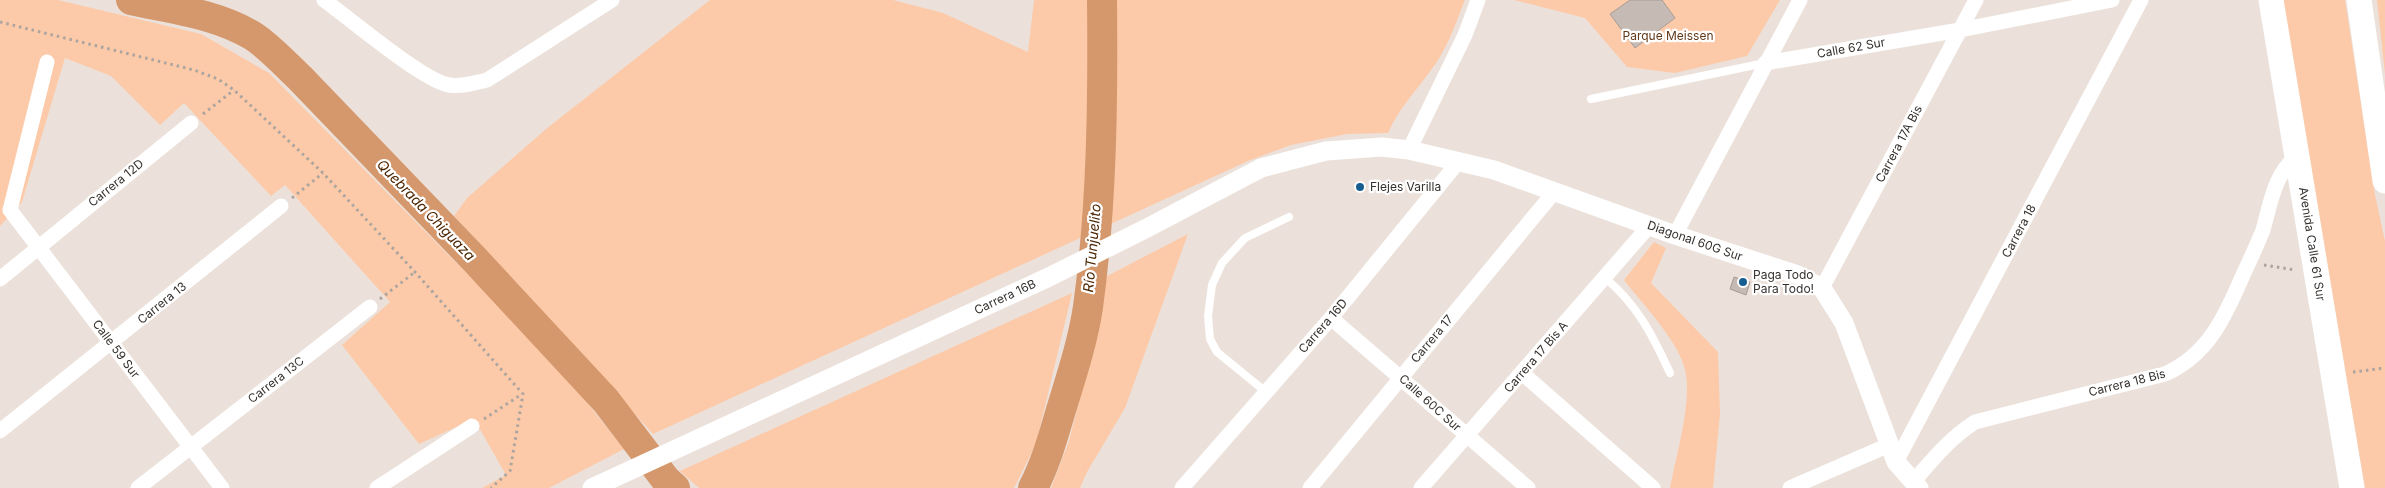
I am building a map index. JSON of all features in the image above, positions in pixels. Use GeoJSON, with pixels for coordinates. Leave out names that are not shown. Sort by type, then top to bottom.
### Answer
{"type":"FeatureCollection","features":[{"type":"Feature","properties":{"kind":"highway","name":"Avenida Calle 61 Sur"},"geometry":{"type":"LineString","coordinates":[[2271,0],[2352,488]]}},
{"type":"Feature","properties":{"kind":"highway"},"geometry":{"type":"LineString","coordinates":[[2359,0],[2385,181]]}},
{"type":"Feature","properties":{"kind":"street"},"geometry":{"type":"LineString","coordinates":[[324,0],[425,74],[447,85],[465,86],[487,80],[612,0]]}},
{"type":"Feature","properties":{"kind":"street"},"geometry":{"type":"LineString","coordinates":[[1409,150],[1465,35],[1478,0]]}},
{"type":"Feature","properties":{"kind":"street"},"geometry":{"type":"LineString","coordinates":[[1675,235],[1800,0]]}},
{"type":"Feature","properties":{"kind":"street","name":"Carrera 17A Bis"},"geometry":{"type":"LineString","coordinates":[[1822,288],[1976,0]]}},
{"type":"Feature","properties":{"kind":"street","name":"Calle 62 Sur"},"geometry":{"type":"LineString","coordinates":[[1765,63],[1960,30],[2112,0]]}},
{"type":"Feature","properties":{"kind":"street","name":"Carrera 18"},"geometry":{"type":"LineString","coordinates":[[1896,462],[2141,0]]}},
{"type":"Feature","properties":{"kind":"street","name":"Calle 59 Sur"},"geometry":{"type":"LineString","coordinates":[[47,62],[10,210],[222,488]]}},
{"type":"Feature","properties":{"kind":"street","name":"Carrera 12D"},"geometry":{"type":"LineString","coordinates":[[0,279],[37,246],[191,123]]}},
{"type":"Feature","properties":{"kind":"street","name":"Carrera 16B"},"geometry":{"type":"LineString","coordinates":[[600,484],[1049,277],[1269,166],[1309,155],[1350,148],[1382,147],[1409,150]]}},
{"type":"Feature","properties":{"kind":"street","name":"Diagonal 60G Sur"},"geometry":{"type":"LineString","coordinates":[[1409,150],[1494,170],[1675,235],[1798,275],[1822,288],[1844,323],[1896,462],[1916,485]]}},
{"type":"Feature","properties":{"kind":"street","name":"Carrera 18 Bis"},"geometry":{"type":"LineString","coordinates":[[1916,485],[1962,430],[1975,422],[2165,374],[2184,366],[2202,349],[2217,329],[2229,307],[2261,233],[2280,174],[2287,164],[2298,155]]}},
{"type":"Feature","properties":{"kind":"street","name":"Carrera 16D"},"geometry":{"type":"LineString","coordinates":[[1182,488],[1332,318],[1459,161]]}},
{"type":"Feature","properties":{"kind":"street","name":"Carrera 17"},"geometry":{"type":"LineString","coordinates":[[1310,488],[1555,191]]}},
{"type":"Feature","properties":{"kind":"street","name":"Carrera 13"},"geometry":{"type":"LineString","coordinates":[[0,431],[281,206]]}},
{"type":"Feature","properties":{"kind":"street","name":"Carrera 17 Bis A"},"geometry":{"type":"LineString","coordinates":[[1420,488],[1650,225]]}},
{"type":"Feature","properties":{"kind":"street","name":"Carrera 13C"},"geometry":{"type":"LineString","coordinates":[[138,488],[370,307]]}},
{"type":"Feature","properties":{"kind":"street","name":"Calle 60C Sur"},"geometry":{"type":"LineString","coordinates":[[1332,318],[1528,488]]}},
{"type":"Feature","properties":{"kind":"street"},"geometry":{"type":"LineString","coordinates":[[1522,372],[1653,488]]}},
{"type":"Feature","properties":{"kind":"street"},"geometry":{"type":"LineString","coordinates":[[377,488],[472,426]]}},
{"type":"Feature","properties":{"kind":"street"},"geometry":{"type":"LineString","coordinates":[[1790,488],[1889,445]]}},
{"type":"Feature","properties":{"kind":"lane","name":"Calle 62 Sur"},"geometry":{"type":"LineString","coordinates":[[1591,99],[1765,63]]}},
{"type":"Feature","properties":{"kind":"lane"},"geometry":{"type":"LineString","coordinates":[[1266,392],[1218,352],[1210,338],[1208,316],[1212,285],[1222,263],[1245,238],[1289,217]]}},
{"type":"Feature","properties":{"kind":"lane"},"geometry":{"type":"LineString","coordinates":[[1604,278],[1616,287],[1639,313],[1651,332],[1670,373]]}},
{"type":"Feature","properties":{"kind":"path"},"geometry":{"type":"LineString","coordinates":[[0,22],[194,70],[218,79],[234,90],[323,173],[415,272],[523,394]]}},
{"type":"Feature","properties":{"kind":"path"},"geometry":{"type":"LineString","coordinates":[[191,123],[234,90]]}},
{"type":"Feature","properties":{"kind":"path"},"geometry":{"type":"LineString","coordinates":[[281,206],[323,173]]}},
{"type":"Feature","properties":{"kind":"path"},"geometry":{"type":"LineString","coordinates":[[2249,262],[2303,271]]}},
{"type":"Feature","properties":{"kind":"path"},"geometry":{"type":"LineString","coordinates":[[370,307],[415,272]]}},
{"type":"Feature","properties":{"kind":"path"},"geometry":{"type":"LineString","coordinates":[[2334,374],[2385,368]]}},
{"type":"Feature","properties":{"kind":"path"},"geometry":{"type":"LineString","coordinates":[[472,426],[523,394]]}},
{"type":"Feature","properties":{"kind":"path"},"geometry":{"type":"LineString","coordinates":[[491,488],[510,471],[523,394]]}},
{"type":"Feature","properties":{"kind":"green space"},"geometry":{"type":"Polygon","coordinates":[[[0,0],[58,0],[201,34],[269,73],[558,366],[624,449],[549,488],[482,488],[506,475],[474,419],[419,444],[342,345],[390,302],[285,185],[271,196],[184,103],[160,125],[111,76],[65,58],[22,202],[0,226],[0,0]]]}},
{"type":"Feature","properties":{"kind":"green space"},"geometry":{"type":"Polygon","coordinates":[[[710,0],[893,0],[943,13],[1028,52],[1034,0],[1465,0],[1442,53],[1405,104],[1388,133],[1347,134],[1291,145],[1248,161],[653,434],[454,216],[467,198],[546,129],[710,0]]]}},
{"type":"Feature","properties":{"kind":"green space","name":"Parque Meissen"},"geometry":{"type":"Polygon","coordinates":[[[1514,0],[1780,0],[1747,56],[1675,73],[1627,67],[1585,18],[1514,0]]]}},
{"type":"Feature","properties":{"kind":"green space"},"geometry":{"type":"Polygon","coordinates":[[[2283,0],[2345,0],[2375,195],[2385,241],[2385,488],[2365,488],[2283,0]]]}},
{"type":"Feature","properties":{"kind":"green space"},"geometry":{"type":"Polygon","coordinates":[[[2377,0],[2385,0],[2385,74],[2377,0]]]}},
{"type":"Feature","properties":{"kind":"green space"},"geometry":{"type":"Polygon","coordinates":[[[1188,234],[1125,408],[1087,472],[1080,488],[1051,488],[1069,441],[1092,351],[1107,276],[1188,234]]]}},
{"type":"Feature","properties":{"kind":"green space"},"geometry":{"type":"Polygon","coordinates":[[[1654,242],[1666,248],[1651,283],[1718,352],[1720,414],[1713,488],[1670,488],[1686,409],[1687,379],[1680,355],[1674,344],[1624,280],[1654,242]]]}},
{"type":"Feature","properties":{"kind":"green space"},"geometry":{"type":"Polygon","coordinates":[[[1072,293],[1036,444],[1014,488],[699,488],[680,471],[1072,293]]]}},
{"type":"Feature","properties":{"kind":"building"},"geometry":{"type":"Polygon","coordinates":[[[1630,0],[1662,0],[1675,18],[1635,48],[1610,14],[1630,0]]]}},
{"type":"Feature","properties":{"kind":"building"},"geometry":{"type":"Polygon","coordinates":[[[1734,277],[1750,282],[1746,295],[1730,289],[1734,277]]]}},
{"type":"Feature","properties":{"kind":"waterway","name":"Quebrada Chiguaza"},"geometry":{"type":"LineString","coordinates":[[131,0],[194,13],[225,22],[253,36],[271,50],[476,261],[606,401],[666,480],[675,488]]}},
{"type":"Feature","properties":{"kind":"waterway","name":"Río Tunjuelito"},"geometry":{"type":"LineString","coordinates":[[1033,488],[1045,459],[1073,372],[1088,307],[1093,269],[1101,154],[1102,0]]}},
{"type":"Feature","properties":{"kind":"place","name":"Flejes Varilla"},"geometry":{"type":"Point","coordinates":[1360,187]}},
{"type":"Feature","properties":{"kind":"place","name":"Paga Todo Para Todo!"},"geometry":{"type":"Point","coordinates":[1743,282]}}]}
